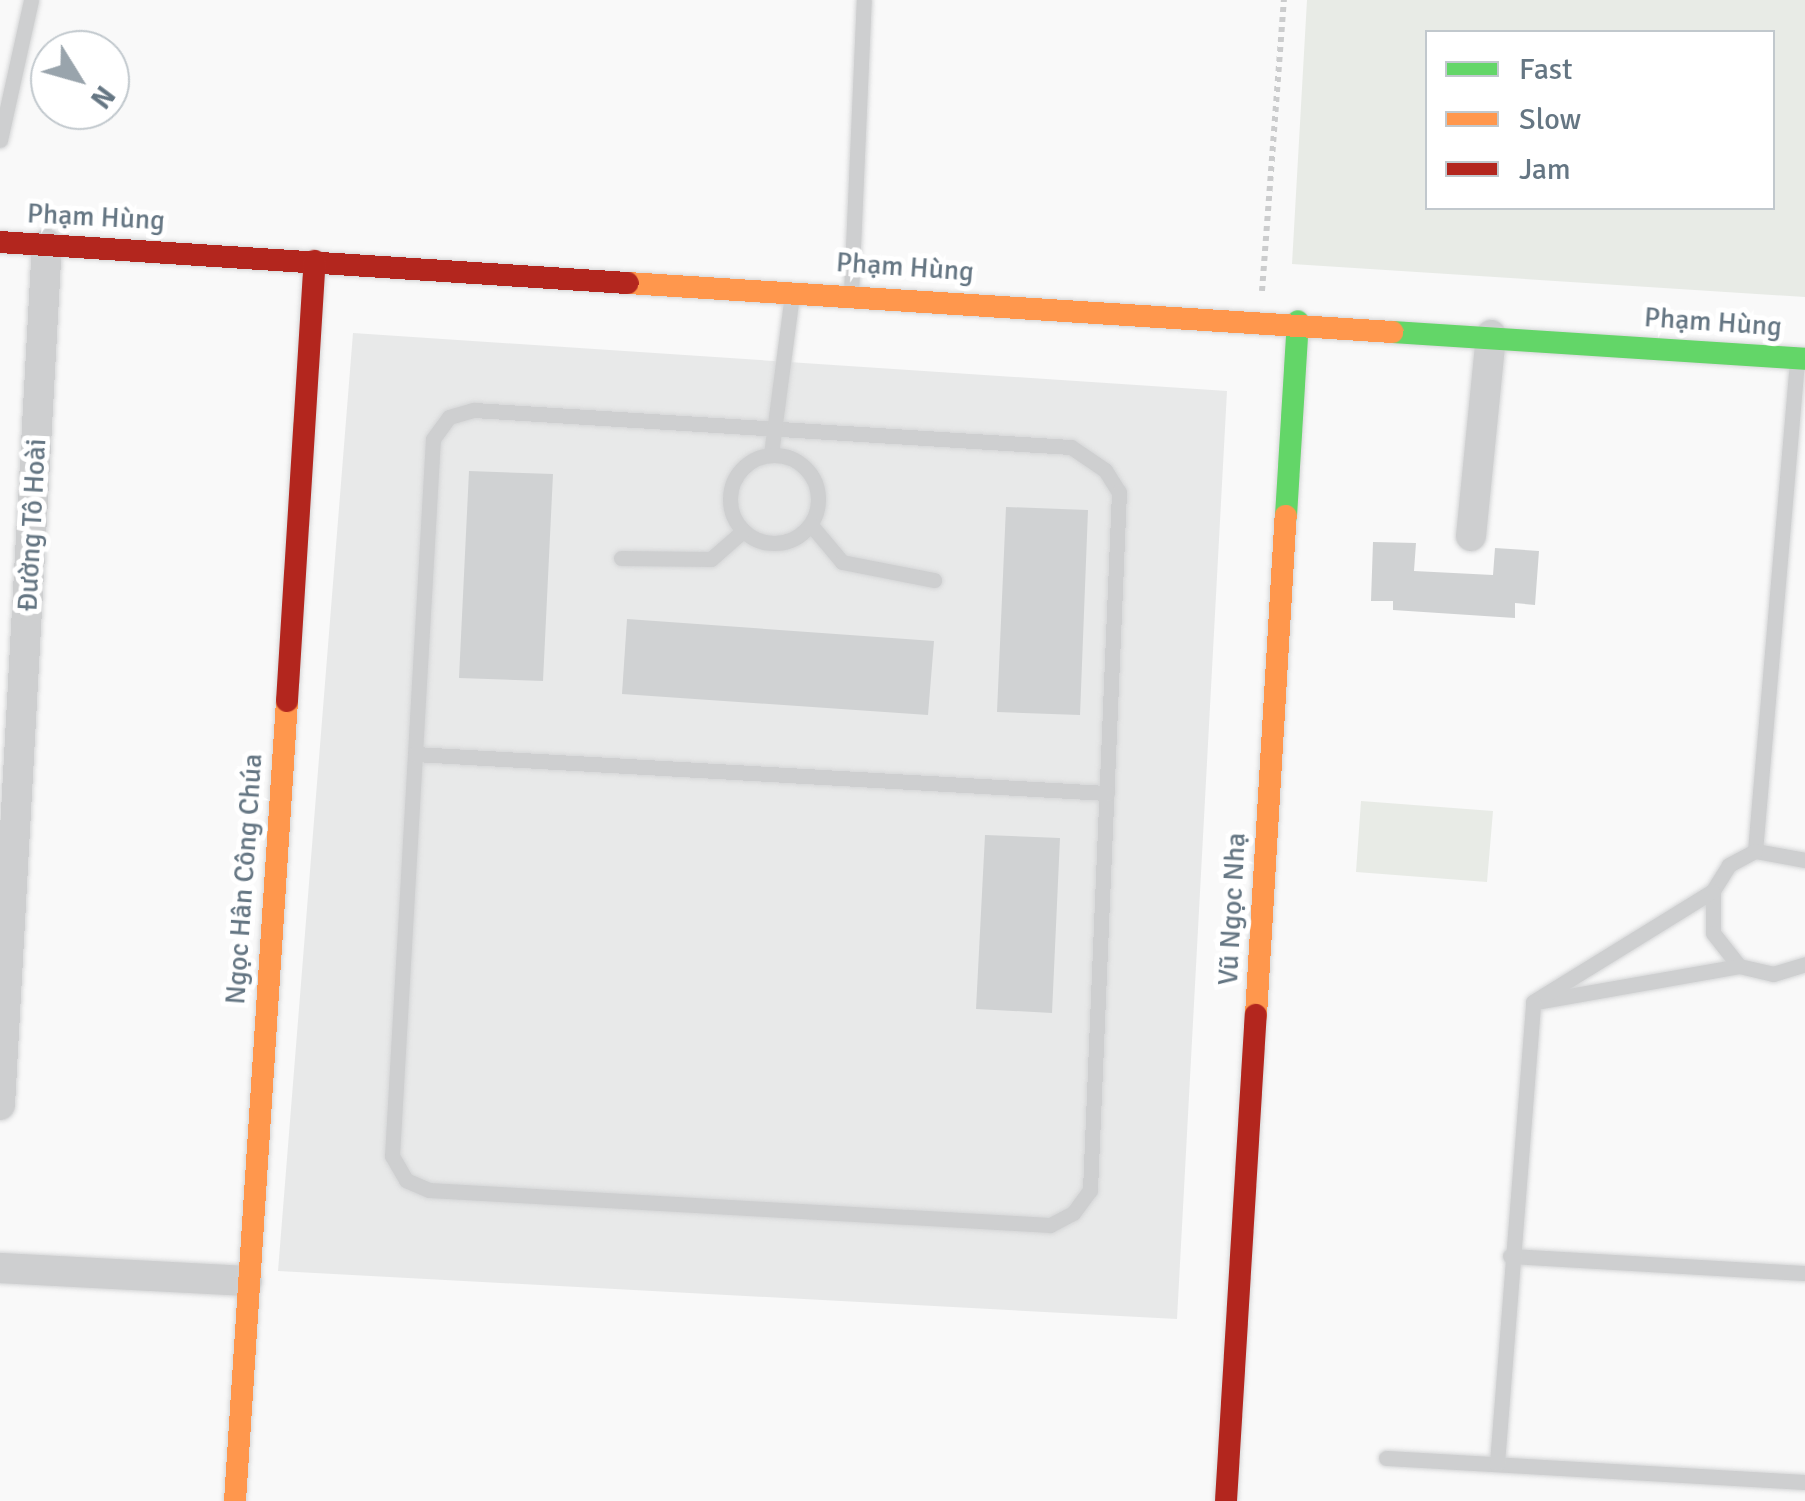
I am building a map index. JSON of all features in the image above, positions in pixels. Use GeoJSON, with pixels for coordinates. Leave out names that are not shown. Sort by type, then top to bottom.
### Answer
{"type":"FeatureCollection","features":[{"type":"Feature","properties":{"kind":"street","name":"Phạm Hùng"},"geometry":{"type":"LineString","coordinates":[[0,242],[851,293],[1260,322],[1298,321],[1801,358]]}},
{"type":"Feature","properties":{"kind":"street","name":"Đường Tô Hoài"},"geometry":{"type":"LineString","coordinates":[[0,1105],[48,244]]}},
{"type":"Feature","properties":{"kind":"street","name":"Ngọc Hân Công Chúa"},"geometry":{"type":"LineString","coordinates":[[235,1501],[315,261]]}},
{"type":"Feature","properties":{"kind":"street","name":"Vũ Ngọc Nhạ"},"geometry":{"type":"LineString","coordinates":[[1226,1501],[1298,321]]}},
{"type":"Feature","properties":{"kind":"street"},"geometry":{"type":"LineString","coordinates":[[1472,536],[1491,335]]}},
{"type":"Feature","properties":{"kind":"street"},"geometry":{"type":"LineString","coordinates":[[0,1268],[247,1281]]}},
{"type":"Feature","properties":{"kind":"lane"},"geometry":{"type":"LineString","coordinates":[[0,140],[31,0]]}},
{"type":"Feature","properties":{"kind":"lane"},"geometry":{"type":"LineString","coordinates":[[851,293],[864,0]]}},
{"type":"Feature","properties":{"kind":"lane"},"geometry":{"type":"LineString","coordinates":[[771,454],[792,290]]}},
{"type":"Feature","properties":{"kind":"lane"},"geometry":{"type":"LineString","coordinates":[[1755,851],[1801,358]]}},
{"type":"Feature","properties":{"kind":"lane"},"geometry":{"type":"LineString","coordinates":[[474,410],[774,428],[1071,447],[1105,470],[1120,492],[1090,1190],[1050,1224],[429,1190],[406,1180],[392,1156],[432,439],[449,417],[474,410]]}},
{"type":"Feature","properties":{"kind":"lane"},"geometry":{"type":"LineString","coordinates":[[771,454],[796,459],[814,476],[820,501],[811,526],[778,542],[743,531],[730,509],[732,484],[747,463],[771,454]]}},
{"type":"Feature","properties":{"kind":"lane"},"geometry":{"type":"LineString","coordinates":[[811,526],[842,562],[934,580]]}},
{"type":"Feature","properties":{"kind":"lane"},"geometry":{"type":"LineString","coordinates":[[621,558],[711,559],[743,531]]}},
{"type":"Feature","properties":{"kind":"lane"},"geometry":{"type":"LineString","coordinates":[[414,754],[1107,793]]}},
{"type":"Feature","properties":{"kind":"lane"},"geometry":{"type":"LineString","coordinates":[[1532,1002],[1713,890],[1729,865],[1755,851],[1805,860]]}},
{"type":"Feature","properties":{"kind":"lane"},"geometry":{"type":"LineString","coordinates":[[1713,890],[1712,933],[1740,966]]}},
{"type":"Feature","properties":{"kind":"lane"},"geometry":{"type":"LineString","coordinates":[[1532,1002],[1740,966],[1773,974],[1805,964]]}},
{"type":"Feature","properties":{"kind":"lane"},"geometry":{"type":"LineString","coordinates":[[1497,1464],[1532,1002]]}},
{"type":"Feature","properties":{"kind":"lane"},"geometry":{"type":"LineString","coordinates":[[1510,1256],[1805,1273]]}},
{"type":"Feature","properties":{"kind":"lane"},"geometry":{"type":"LineString","coordinates":[[1386,1458],[1805,1482]]}},
{"type":"Feature","properties":{"kind":"path"},"geometry":{"type":"LineString","coordinates":[[1260,322],[1284,0]]}},
{"type":"Feature","properties":{"kind":"shaded area"},"geometry":{"type":"Polygon","coordinates":[[[1307,0],[1805,0],[1805,297],[1292,264],[1307,0]]]}},
{"type":"Feature","properties":{"kind":"shaded area"},"geometry":{"type":"Polygon","coordinates":[[[353,333],[1227,391],[1177,1319],[278,1271],[353,333]]]}},
{"type":"Feature","properties":{"kind":"shaded area"},"geometry":{"type":"Polygon","coordinates":[[[1361,801],[1493,811],[1487,882],[1356,872],[1361,801]]]}},
{"type":"Feature","properties":{"kind":"building"},"geometry":{"type":"Polygon","coordinates":[[[469,471],[553,474],[543,681],[459,678],[469,471]]]}},
{"type":"Feature","properties":{"kind":"building"},"geometry":{"type":"Polygon","coordinates":[[[1006,507],[1088,510],[1080,715],[997,712],[1006,507]]]}},
{"type":"Feature","properties":{"kind":"building"},"geometry":{"type":"Polygon","coordinates":[[[1373,542],[1416,543],[1414,571],[1493,575],[1495,548],[1539,551],[1535,605],[1515,603],[1515,618],[1393,610],[1393,601],[1371,601],[1373,542]]]}},
{"type":"Feature","properties":{"kind":"building"},"geometry":{"type":"Polygon","coordinates":[[[627,619],[934,641],[928,715],[622,694],[627,619]]]}},
{"type":"Feature","properties":{"kind":"building"},"geometry":{"type":"Polygon","coordinates":[[[985,835],[1060,838],[1052,1013],[976,1009],[985,835]]]}},
{"type":"Feature","properties":{"kind":"traffic: fast"},"geometry":{"type":"LineString","coordinates":[[1286,516],[1298,321]]}},
{"type":"Feature","properties":{"kind":"traffic: fast"},"geometry":{"type":"LineString","coordinates":[[1392,332],[1805,359]]}},
{"type":"Feature","properties":{"kind":"traffic: slow"},"geometry":{"type":"LineString","coordinates":[[628,283],[1392,332]]}},
{"type":"Feature","properties":{"kind":"traffic: slow"},"geometry":{"type":"LineString","coordinates":[[1256,1015],[1286,516]]}},
{"type":"Feature","properties":{"kind":"traffic: slow"},"geometry":{"type":"LineString","coordinates":[[235,1501],[287,701]]}},
{"type":"Feature","properties":{"kind":"traffic: jam"},"geometry":{"type":"LineString","coordinates":[[0,242],[628,283]]}},
{"type":"Feature","properties":{"kind":"traffic: jam"},"geometry":{"type":"LineString","coordinates":[[287,701],[315,261]]}},
{"type":"Feature","properties":{"kind":"traffic: jam"},"geometry":{"type":"LineString","coordinates":[[1226,1501],[1256,1015]]}}]}
